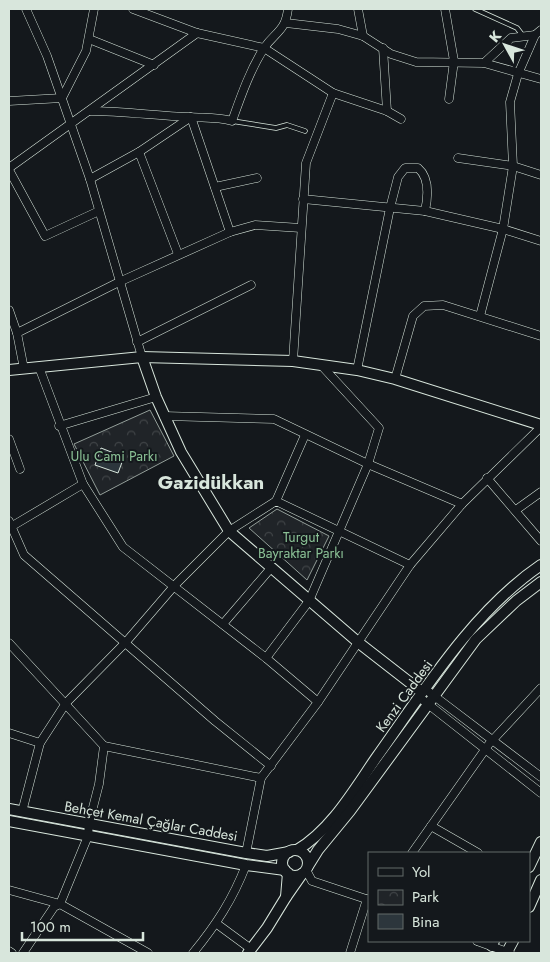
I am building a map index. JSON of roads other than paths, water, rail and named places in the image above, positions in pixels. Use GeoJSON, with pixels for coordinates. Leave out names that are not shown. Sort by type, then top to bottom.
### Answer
{"type":"FeatureCollection","features":[{"type":"Feature","properties":{"kind":"main road"},"geometry":{"type":"LineString","coordinates":[[142,357],[156,397],[185,460],[229,531],[359,643],[422,693]]}},
{"type":"Feature","properties":{"kind":"main road"},"geometry":{"type":"LineString","coordinates":[[9,370],[142,357],[293,361],[357,370],[395,379],[541,426]]}},
{"type":"Feature","properties":{"kind":"main road","name":"Kenzi Caddesi"},"geometry":{"type":"LineString","coordinates":[[293,851],[308,844],[348,799],[422,693],[483,615],[541,565]]}},
{"type":"Feature","properties":{"kind":"main road","name":"Kenzi Caddesi"},"geometry":{"type":"LineString","coordinates":[[250,951],[318,850],[350,811],[476,639],[516,601],[541,582]]}},
{"type":"Feature","properties":{"kind":"main road","name":"Behçet Kemal Çağlar Caddesi"},"geometry":{"type":"LineString","coordinates":[[9,809],[246,853],[267,856],[293,851]]}},
{"type":"Feature","properties":{"kind":"main road","name":"Behçet Kemal Çağlar Caddesi"},"geometry":{"type":"LineString","coordinates":[[9,821],[286,872]]}},
{"type":"Feature","properties":{"kind":"main road"},"geometry":{"type":"LineString","coordinates":[[530,865],[541,842]]}},
{"type":"Feature","properties":{"kind":"main road"},"geometry":{"type":"LineString","coordinates":[[286,872],[296,876],[305,870],[307,858],[293,851],[284,858],[286,897]]}},
{"type":"Feature","properties":{"kind":"main road"},"geometry":{"type":"LineString","coordinates":[[530,905],[541,880]]}},
{"type":"Feature","properties":{"kind":"main road"},"geometry":{"type":"LineString","coordinates":[[500,949],[511,942]]}},
{"type":"Feature","properties":{"kind":"street"},"geometry":{"type":"LineString","coordinates":[[26,9],[72,124],[142,357]]}},
{"type":"Feature","properties":{"kind":"street"},"geometry":{"type":"LineString","coordinates":[[62,98],[86,51],[94,9]]}},
{"type":"Feature","properties":{"kind":"street"},"geometry":{"type":"LineString","coordinates":[[133,9],[146,10],[197,33],[264,48],[333,92],[386,111],[401,119]]}},
{"type":"Feature","properties":{"kind":"street"},"geometry":{"type":"LineString","coordinates":[[90,111],[126,111],[191,117],[216,116],[232,121],[245,87],[264,48],[286,23],[288,9]]}},
{"type":"Feature","properties":{"kind":"street"},"geometry":{"type":"LineString","coordinates":[[358,9],[363,36]]}},
{"type":"Feature","properties":{"kind":"street"},"geometry":{"type":"LineString","coordinates":[[445,9],[454,61],[448,99]]}},
{"type":"Feature","properties":{"kind":"street"},"geometry":{"type":"LineString","coordinates":[[286,23],[338,29],[363,36],[392,54],[416,62],[454,61],[484,63],[541,79]]}},
{"type":"Feature","properties":{"kind":"street"},"geometry":{"type":"LineString","coordinates":[[99,211],[45,236],[9,169],[197,33]]}},
{"type":"Feature","properties":{"kind":"street"},"geometry":{"type":"LineString","coordinates":[[484,63],[511,38],[538,33]]}},
{"type":"Feature","properties":{"kind":"street"},"geometry":{"type":"LineString","coordinates":[[480,316],[503,229],[513,166],[510,102],[518,74],[538,33]]}},
{"type":"Feature","properties":{"kind":"street"},"geometry":{"type":"LineString","coordinates":[[89,39],[154,65]]}},
{"type":"Feature","properties":{"kind":"street"},"geometry":{"type":"LineString","coordinates":[[382,48],[386,111]]}},
{"type":"Feature","properties":{"kind":"street"},"geometry":{"type":"LineString","coordinates":[[293,361],[306,163],[333,92]]}},
{"type":"Feature","properties":{"kind":"street"},"geometry":{"type":"LineString","coordinates":[[9,101],[62,98]]}},
{"type":"Feature","properties":{"kind":"street"},"geometry":{"type":"LineString","coordinates":[[90,179],[139,152],[191,117]]}},
{"type":"Feature","properties":{"kind":"street"},"geometry":{"type":"LineString","coordinates":[[191,117],[230,232]]}},
{"type":"Feature","properties":{"kind":"street"},"geometry":{"type":"LineString","coordinates":[[139,152],[178,254]]}},
{"type":"Feature","properties":{"kind":"street"},"geometry":{"type":"LineString","coordinates":[[458,158],[513,166],[541,175]]}},
{"type":"Feature","properties":{"kind":"street"},"geometry":{"type":"LineString","coordinates":[[357,370],[390,208],[399,174],[411,167],[420,170],[424,175],[428,191],[425,211]]}},
{"type":"Feature","properties":{"kind":"street"},"geometry":{"type":"LineString","coordinates":[[215,187],[257,178]]}},
{"type":"Feature","properties":{"kind":"street"},"geometry":{"type":"LineString","coordinates":[[303,199],[425,211],[503,229],[541,241]]}},
{"type":"Feature","properties":{"kind":"street"},"geometry":{"type":"LineString","coordinates":[[17,333],[178,254],[230,232],[255,225],[301,228]]}},
{"type":"Feature","properties":{"kind":"street"},"geometry":{"type":"LineString","coordinates":[[138,342],[251,285]]}},
{"type":"Feature","properties":{"kind":"street"},"geometry":{"type":"LineString","coordinates":[[395,379],[413,316],[424,306],[443,305],[541,336]]}},
{"type":"Feature","properties":{"kind":"street"},"geometry":{"type":"LineString","coordinates":[[9,310],[17,333],[24,369]]}},
{"type":"Feature","properties":{"kind":"street"},"geometry":{"type":"LineString","coordinates":[[266,658],[309,601],[368,464],[379,428],[321,365]]}},
{"type":"Feature","properties":{"kind":"street"},"geometry":{"type":"LineString","coordinates":[[39,367],[83,484],[123,547],[266,658],[318,702]]}},
{"type":"Feature","properties":{"kind":"street"},"geometry":{"type":"LineString","coordinates":[[60,426],[156,397]]}},
{"type":"Feature","properties":{"kind":"street"},"geometry":{"type":"LineString","coordinates":[[164,416],[274,419],[368,464],[462,504]]}},
{"type":"Feature","properties":{"kind":"street"},"geometry":{"type":"LineString","coordinates":[[246,853],[260,778],[318,702],[410,565],[462,504],[541,426]]}},
{"type":"Feature","properties":{"kind":"street"},"geometry":{"type":"LineString","coordinates":[[22,812],[40,743],[65,704],[126,642],[174,585],[229,531],[276,501],[305,435]]}},
{"type":"Feature","properties":{"kind":"street"},"geometry":{"type":"LineString","coordinates":[[9,439],[20,469]]}},
{"type":"Feature","properties":{"kind":"street"},"geometry":{"type":"LineString","coordinates":[[487,478],[541,541]]}},
{"type":"Feature","properties":{"kind":"street"},"geometry":{"type":"LineString","coordinates":[[83,484],[10,525],[24,556],[126,642],[215,721],[271,766]]}},
{"type":"Feature","properties":{"kind":"street"},"geometry":{"type":"LineString","coordinates":[[516,510],[541,492]]}},
{"type":"Feature","properties":{"kind":"street"},"geometry":{"type":"LineString","coordinates":[[276,501],[410,565]]}},
{"type":"Feature","properties":{"kind":"street"},"geometry":{"type":"LineString","coordinates":[[223,624],[271,568]]}},
{"type":"Feature","properties":{"kind":"street"},"geometry":{"type":"LineString","coordinates":[[9,643],[104,746],[260,778]]}},
{"type":"Feature","properties":{"kind":"street"},"geometry":{"type":"LineString","coordinates":[[413,852],[485,748],[541,688]]}},
{"type":"Feature","properties":{"kind":"street"},"geometry":{"type":"LineString","coordinates":[[422,693],[434,695],[541,777]]}},
{"type":"Feature","properties":{"kind":"street"},"geometry":{"type":"LineString","coordinates":[[422,693],[428,704],[541,793]]}},
{"type":"Feature","properties":{"kind":"street"},"geometry":{"type":"LineString","coordinates":[[9,734],[40,743]]}},
{"type":"Feature","properties":{"kind":"street"},"geometry":{"type":"LineString","coordinates":[[23,953],[54,907],[60,904],[88,836],[89,824],[99,784],[104,746]]}},
{"type":"Feature","properties":{"kind":"street"},"geometry":{"type":"LineString","coordinates":[[431,826],[476,852]]}},
{"type":"Feature","properties":{"kind":"street"},"geometry":{"type":"LineString","coordinates":[[193,953],[217,924],[235,893],[246,865]]}},
{"type":"Feature","properties":{"kind":"street"},"geometry":{"type":"LineString","coordinates":[[305,870],[312,881],[368,899],[350,953]]}},
{"type":"Feature","properties":{"kind":"street"},"geometry":{"type":"LineString","coordinates":[[9,890],[60,904],[148,953]]}},
{"type":"Feature","properties":{"kind":"street"},"geometry":{"type":"LineString","coordinates":[[217,924],[250,951]]}},
{"type":"Feature","properties":{"kind":"street"},"geometry":{"type":"LineString","coordinates":[[480,942],[500,949]]}},
{"type":"Feature","properties":{"kind":"lane"},"geometry":{"type":"LineString","coordinates":[[475,9],[516,28],[523,36]]}},
{"type":"Feature","properties":{"kind":"lane"},"geometry":{"type":"LineString","coordinates":[[232,121],[276,128],[287,125],[305,131]]}},
{"type":"Feature","properties":{"kind":"district","name":"Gazidükkan"},"geometry":{"type":"Point","coordinates":[211,482]}},
{"type":"Feature","properties":{"kind":"park label","name":"Ulu Cami Parkı"},"geometry":{"type":"Point","coordinates":[114,456]}},
{"type":"Feature","properties":{"kind":"park label","name":"Turgut Bayraktar Parkı"},"geometry":{"type":"Point","coordinates":[301,546]}}]}
